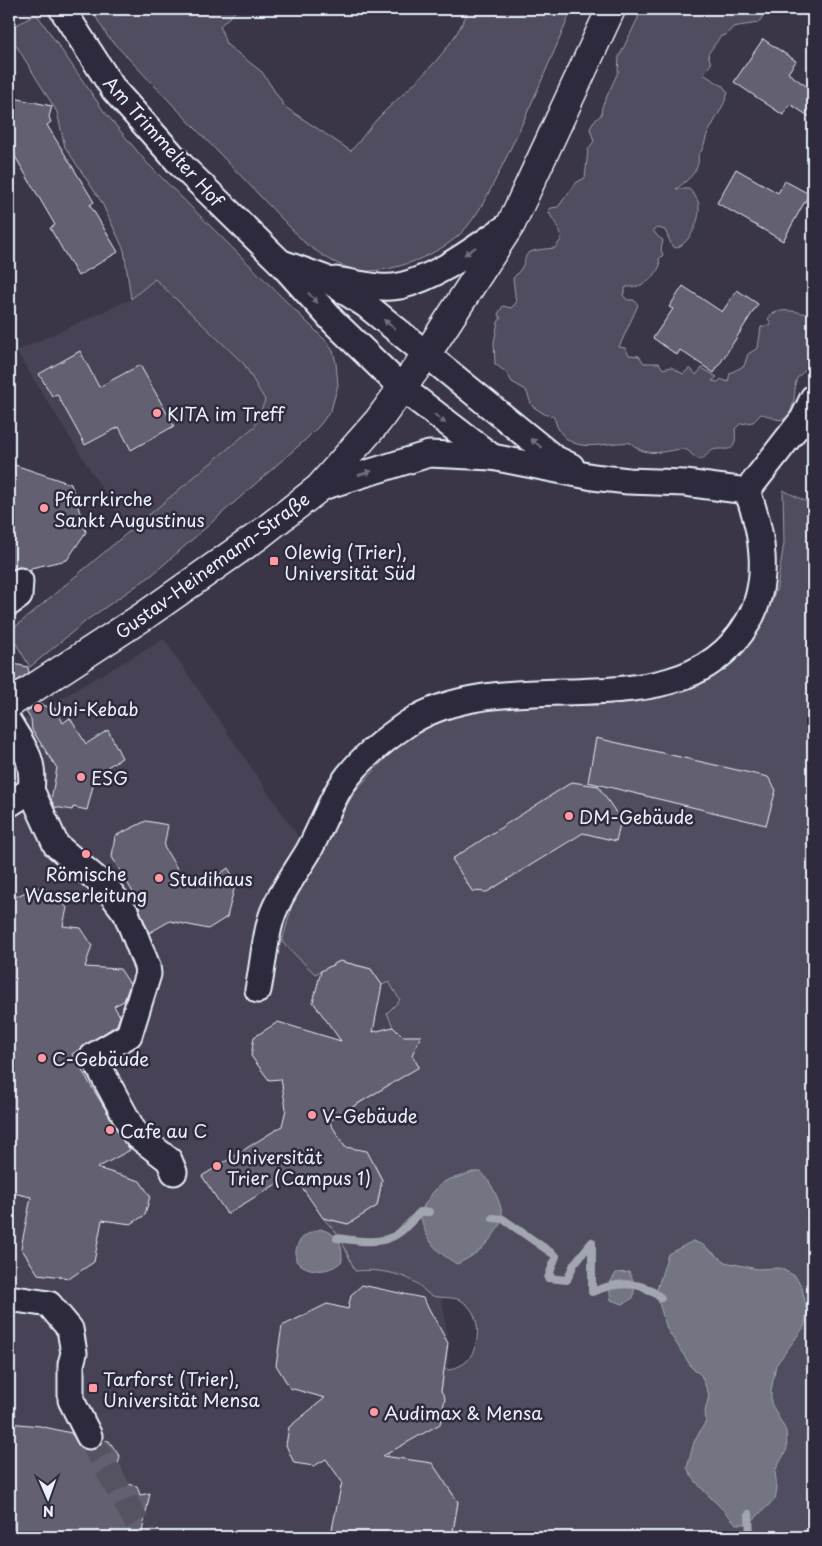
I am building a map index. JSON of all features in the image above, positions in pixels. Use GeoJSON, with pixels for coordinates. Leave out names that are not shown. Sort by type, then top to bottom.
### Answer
{"type":"FeatureCollection","features":[{"type":"Feature","properties":{"kind":"main road","name":"Gustav-Heinemann-Straße"},"geometry":{"type":"LineString","coordinates":[[9,704],[198,579],[319,488],[378,421],[426,355],[511,224],[611,9]]}},
{"type":"Feature","properties":{"kind":"street","name":"Am Trimmelter Hof"},"geometry":{"type":"LineString","coordinates":[[62,9],[114,90],[181,165],[280,262],[334,322],[402,388],[492,457]]}},
{"type":"Feature","properties":{"kind":"street","name":"Am Trimmelter Hof"},"geometry":{"type":"LineString","coordinates":[[280,262],[324,278],[370,286],[399,286],[429,276],[454,262],[511,224]]}},
{"type":"Feature","properties":{"kind":"street","name":"Am Trimmelter Hof"},"geometry":{"type":"LineString","coordinates":[[324,278],[366,305],[554,458],[593,477]]}},
{"type":"Feature","properties":{"kind":"street"},"geometry":{"type":"LineString","coordinates":[[747,491],[803,419],[813,398]]}},
{"type":"Feature","properties":{"kind":"street"},"geometry":{"type":"LineString","coordinates":[[319,488],[429,454],[492,457],[593,477],[628,481],[685,483],[747,491]]}},
{"type":"Feature","properties":{"kind":"street"},"geometry":{"type":"LineString","coordinates":[[258,990],[273,913],[317,835],[341,785],[364,759],[412,721],[438,709],[478,696],[518,692],[624,690],[673,681],[698,670],[720,656],[738,638],[760,596],[762,561],[758,519],[747,491]]}},
{"type":"Feature","properties":{"kind":"street"},"geometry":{"type":"LineString","coordinates":[[9,603],[20,596],[20,581]]}},
{"type":"Feature","properties":{"kind":"street"},"geometry":{"type":"LineString","coordinates":[[14,731],[31,762],[33,774],[31,790],[56,845],[107,888],[126,913],[146,966],[148,974],[129,1035],[93,1056],[135,1134],[169,1160],[174,1172]]}},
{"type":"Feature","properties":{"kind":"street"},"geometry":{"type":"LineString","coordinates":[[9,804],[31,790]]}},
{"type":"Feature","properties":{"kind":"street"},"geometry":{"type":"LineString","coordinates":[[9,1298],[48,1304],[70,1329],[74,1353],[71,1364],[70,1400],[89,1436]]}},
{"type":"Feature","properties":{"kind":"shaded area"},"geometry":{"type":"Polygon","coordinates":[[[91,9],[238,9],[220,26],[226,44],[262,72],[285,107],[351,151],[378,118],[441,55],[461,26],[469,9],[572,9],[515,140],[488,195],[466,228],[445,246],[416,261],[400,266],[369,271],[342,266],[306,244],[108,37],[91,9]]]}},
{"type":"Feature","properties":{"kind":"shaded area"},"geometry":{"type":"Polygon","coordinates":[[[639,9],[765,9],[764,15],[758,23],[733,27],[727,34],[720,37],[708,54],[711,64],[703,74],[723,86],[728,93],[698,155],[695,170],[689,179],[676,189],[689,189],[694,195],[699,204],[698,219],[690,237],[676,248],[672,246],[665,230],[658,228],[653,230],[663,240],[661,250],[663,255],[659,259],[660,265],[651,279],[637,286],[626,287],[623,295],[627,300],[634,300],[638,305],[619,347],[625,348],[629,355],[639,356],[644,363],[659,363],[663,369],[671,367],[683,374],[690,368],[696,375],[702,368],[717,377],[712,381],[718,382],[721,379],[728,382],[730,373],[744,366],[748,354],[758,348],[761,327],[770,326],[771,323],[768,319],[772,315],[777,312],[789,311],[813,316],[810,347],[812,363],[796,381],[791,412],[783,419],[776,419],[761,414],[753,422],[740,424],[735,429],[735,439],[732,448],[716,449],[700,459],[685,449],[651,452],[637,448],[631,443],[593,446],[574,443],[559,430],[553,416],[546,415],[532,406],[526,390],[512,382],[506,372],[495,364],[494,342],[498,322],[501,318],[498,314],[503,306],[511,308],[516,303],[513,278],[520,270],[528,253],[541,249],[555,248],[561,240],[560,231],[548,211],[551,208],[558,207],[577,182],[585,178],[588,150],[594,141],[590,129],[593,122],[601,115],[602,107],[618,72],[619,57],[638,18],[639,9]]]}},
{"type":"Feature","properties":{"kind":"shaded area"},"geometry":{"type":"Polygon","coordinates":[[[35,15],[38,16],[103,110],[147,163],[326,341],[333,351],[338,385],[331,410],[320,425],[304,441],[152,575],[87,620],[30,667],[9,632],[255,426],[265,400],[244,364],[155,279],[131,299],[124,250],[101,201],[65,147],[57,112],[16,45],[9,49],[9,29],[35,15]]]}},
{"type":"Feature","properties":{"kind":"shaded area","name":"KITA im Treff"},"geometry":{"type":"Polygon","coordinates":[[[155,278],[244,364],[265,400],[255,426],[129,532],[16,351],[131,299],[155,278]]]}},
{"type":"Feature","properties":{"kind":"shaded area"},"geometry":{"type":"Polygon","coordinates":[[[783,490],[813,505],[813,1537],[452,1537],[458,1502],[432,1464],[388,1457],[390,1441],[441,1391],[444,1369],[450,1370],[461,1365],[472,1354],[477,1337],[476,1320],[467,1305],[460,1300],[430,1295],[417,1283],[401,1276],[370,1270],[355,1271],[340,1237],[323,1218],[348,1224],[377,1206],[382,1180],[373,1162],[338,1146],[328,1129],[330,1121],[415,1069],[411,1053],[416,1038],[409,1036],[404,1040],[393,1027],[387,1013],[400,1000],[389,982],[382,985],[371,969],[340,961],[315,974],[282,942],[292,905],[355,791],[387,757],[429,722],[520,699],[670,694],[711,677],[749,644],[764,621],[777,587],[784,543],[783,490]]]}},
{"type":"Feature","properties":{"kind":"shaded area","name":"Universität Trier (Campus 1)"},"geometry":{"type":"Polygon","coordinates":[[[164,639],[401,988],[448,1343],[450,1494],[436,1537],[9,1537],[9,728],[164,639]]]}},
{"type":"Feature","properties":{"kind":"water"},"geometry":{"type":"Polygon","coordinates":[[[472,1172],[481,1172],[493,1188],[503,1219],[494,1235],[484,1246],[472,1256],[457,1264],[442,1254],[431,1243],[420,1212],[432,1193],[445,1181],[472,1172]]]}},
{"type":"Feature","properties":{"kind":"water"},"geometry":{"type":"Polygon","coordinates":[[[321,1229],[339,1240],[342,1261],[325,1270],[313,1270],[296,1261],[297,1248],[301,1239],[309,1233],[321,1229]]]}},
{"type":"Feature","properties":{"kind":"water"},"geometry":{"type":"Polygon","coordinates":[[[693,1241],[703,1245],[725,1262],[757,1269],[780,1268],[795,1276],[802,1287],[807,1313],[804,1327],[776,1365],[771,1391],[771,1403],[786,1431],[787,1449],[775,1471],[777,1489],[775,1499],[749,1524],[736,1524],[697,1484],[687,1468],[694,1442],[706,1421],[705,1412],[709,1395],[701,1375],[692,1368],[667,1329],[656,1293],[668,1254],[693,1241]]]}},
{"type":"Feature","properties":{"kind":"water"},"geometry":{"type":"Polygon","coordinates":[[[629,1272],[635,1284],[633,1298],[623,1304],[611,1300],[609,1285],[616,1273],[629,1272]]]}},
{"type":"Feature","properties":{"kind":"building"},"geometry":{"type":"Polygon","coordinates":[[[763,39],[796,61],[788,73],[813,91],[813,119],[790,104],[783,115],[734,82],[763,39]]]}},
{"type":"Feature","properties":{"kind":"building"},"geometry":{"type":"Polygon","coordinates":[[[9,97],[52,106],[49,117],[51,122],[47,125],[94,202],[90,205],[118,252],[78,276],[50,228],[55,225],[9,146],[9,97]]]}},
{"type":"Feature","properties":{"kind":"building"},"geometry":{"type":"Polygon","coordinates":[[[736,169],[778,193],[785,181],[809,194],[783,241],[717,203],[736,169]]]}},
{"type":"Feature","properties":{"kind":"building"},"geometry":{"type":"Polygon","coordinates":[[[683,286],[722,312],[737,290],[758,304],[714,373],[680,350],[677,355],[653,338],[673,309],[669,307],[683,286]]]}},
{"type":"Feature","properties":{"kind":"building","name":"KITA im Treff"},"geometry":{"type":"Polygon","coordinates":[[[80,351],[99,387],[140,365],[174,426],[131,450],[119,427],[85,445],[57,394],[52,396],[39,374],[80,351]]]}},
{"type":"Feature","properties":{"kind":"building","name":"Pfarrkirche Sankt Augustinus"},"geometry":{"type":"Polygon","coordinates":[[[9,463],[71,484],[86,532],[67,560],[31,568],[31,572],[20,567],[9,572],[9,463]]]}},
{"type":"Feature","properties":{"kind":"building"},"geometry":{"type":"Polygon","coordinates":[[[9,663],[28,667],[29,673],[9,686],[9,663]]]}},
{"type":"Feature","properties":{"kind":"building"},"geometry":{"type":"Polygon","coordinates":[[[38,704],[56,709],[63,723],[70,718],[86,744],[108,730],[122,758],[96,774],[87,810],[73,807],[72,810],[55,807],[51,800],[57,768],[32,730],[31,719],[26,712],[38,704]]]}},
{"type":"Feature","properties":{"kind":"building"},"geometry":{"type":"Polygon","coordinates":[[[596,738],[768,777],[776,790],[766,825],[588,782],[596,738]]]}},
{"type":"Feature","properties":{"kind":"building"},"geometry":{"type":"Polygon","coordinates":[[[572,782],[598,786],[621,820],[616,841],[583,833],[487,892],[472,891],[452,859],[572,782]]]}},
{"type":"Feature","properties":{"kind":"building","name":"Studihaus"},"geometry":{"type":"Polygon","coordinates":[[[146,821],[168,825],[164,847],[181,875],[209,882],[228,868],[236,881],[227,917],[208,929],[170,921],[149,933],[133,898],[134,894],[112,857],[115,836],[146,821]]]}},
{"type":"Feature","properties":{"kind":"building","name":"C-Gebäude"},"geometry":{"type":"Polygon","coordinates":[[[36,887],[55,892],[67,908],[63,926],[81,928],[92,945],[85,967],[120,969],[130,984],[124,1001],[114,1006],[120,1016],[117,1025],[72,1054],[130,1150],[97,1168],[140,1181],[150,1196],[145,1215],[131,1224],[102,1220],[94,1262],[70,1278],[38,1274],[21,1248],[31,1197],[9,1192],[9,900],[36,887]]]}},
{"type":"Feature","properties":{"kind":"building"},"geometry":{"type":"Polygon","coordinates":[[[340,961],[371,969],[382,985],[373,1032],[393,1027],[402,1036],[421,1036],[412,1055],[419,1067],[329,1121],[345,1147],[367,1151],[382,1180],[377,1206],[348,1224],[323,1218],[293,1174],[227,1214],[202,1176],[282,1126],[286,1109],[281,1079],[269,1080],[251,1056],[254,1037],[278,1022],[341,1041],[313,1002],[321,971],[340,961]]]}},
{"type":"Feature","properties":{"kind":"building","name":"Audimax & Mensa"},"geometry":{"type":"Polygon","coordinates":[[[362,1285],[423,1298],[448,1343],[441,1391],[445,1398],[440,1424],[383,1456],[432,1463],[458,1502],[452,1537],[337,1537],[332,1529],[342,1482],[326,1459],[314,1466],[294,1463],[286,1445],[289,1427],[325,1398],[290,1388],[276,1365],[282,1326],[327,1304],[348,1309],[351,1295],[362,1285]]]}},
{"type":"Feature","properties":{"kind":"building"},"geometry":{"type":"Polygon","coordinates":[[[9,1423],[40,1426],[71,1433],[81,1448],[88,1450],[96,1449],[102,1440],[109,1441],[120,1457],[118,1464],[121,1469],[118,1482],[137,1486],[140,1495],[150,1493],[141,1537],[9,1537],[9,1423]]]}},
{"type":"Feature","properties":{"kind":"waterway"},"geometry":{"type":"LineString","coordinates":[[337,1238],[370,1241],[386,1239],[403,1230],[420,1212],[429,1212]]}},
{"type":"Feature","properties":{"kind":"waterway"},"geometry":{"type":"LineString","coordinates":[[493,1218],[503,1219],[556,1256],[548,1278],[567,1280],[574,1264],[592,1242],[592,1292],[610,1286],[628,1284],[645,1288],[661,1298]]}},
{"type":"Feature","properties":{"kind":"waterway"},"geometry":{"type":"LineString","coordinates":[[749,1514],[750,1537]]}},
{"type":"Feature","properties":{"kind":"tunnel"},"geometry":{"type":"LineString","coordinates":[[89,1436],[145,1537]]}},
{"type":"Feature","properties":{"kind":"place","name":"KITA im Treff"},"geometry":{"type":"Point","coordinates":[157,413]}},
{"type":"Feature","properties":{"kind":"place","name":"Pfarrkirche Sankt Augustinus"},"geometry":{"type":"Point","coordinates":[44,508]}},
{"type":"Feature","properties":{"kind":"place","name":"Olewig (Trier), Universität Süd"},"geometry":{"type":"Point","coordinates":[274,561]}},
{"type":"Feature","properties":{"kind":"place","name":"Uni-Kebab"},"geometry":{"type":"Point","coordinates":[38,708]}},
{"type":"Feature","properties":{"kind":"place","name":"ESG"},"geometry":{"type":"Point","coordinates":[81,777]}},
{"type":"Feature","properties":{"kind":"place","name":"DM-Gebäude"},"geometry":{"type":"Point","coordinates":[569,816]}},
{"type":"Feature","properties":{"kind":"place","name":"Römische Wasserleitung"},"geometry":{"type":"Point","coordinates":[86,854]}},
{"type":"Feature","properties":{"kind":"place","name":"Studihaus"},"geometry":{"type":"Point","coordinates":[159,878]}},
{"type":"Feature","properties":{"kind":"place","name":"C-Gebäude"},"geometry":{"type":"Point","coordinates":[42,1058]}},
{"type":"Feature","properties":{"kind":"place","name":"V-Gebäude"},"geometry":{"type":"Point","coordinates":[312,1115]}},
{"type":"Feature","properties":{"kind":"place","name":"Cafe au C"},"geometry":{"type":"Point","coordinates":[110,1130]}},
{"type":"Feature","properties":{"kind":"place","name":"Universität Trier (Campus 1)"},"geometry":{"type":"Point","coordinates":[217,1166]}},
{"type":"Feature","properties":{"kind":"place","name":"Tarforst (Trier), Universität Mensa"},"geometry":{"type":"Point","coordinates":[93,1388]}},
{"type":"Feature","properties":{"kind":"place","name":"Audimax & Mensa"},"geometry":{"type":"Point","coordinates":[374,1412]}}]}
